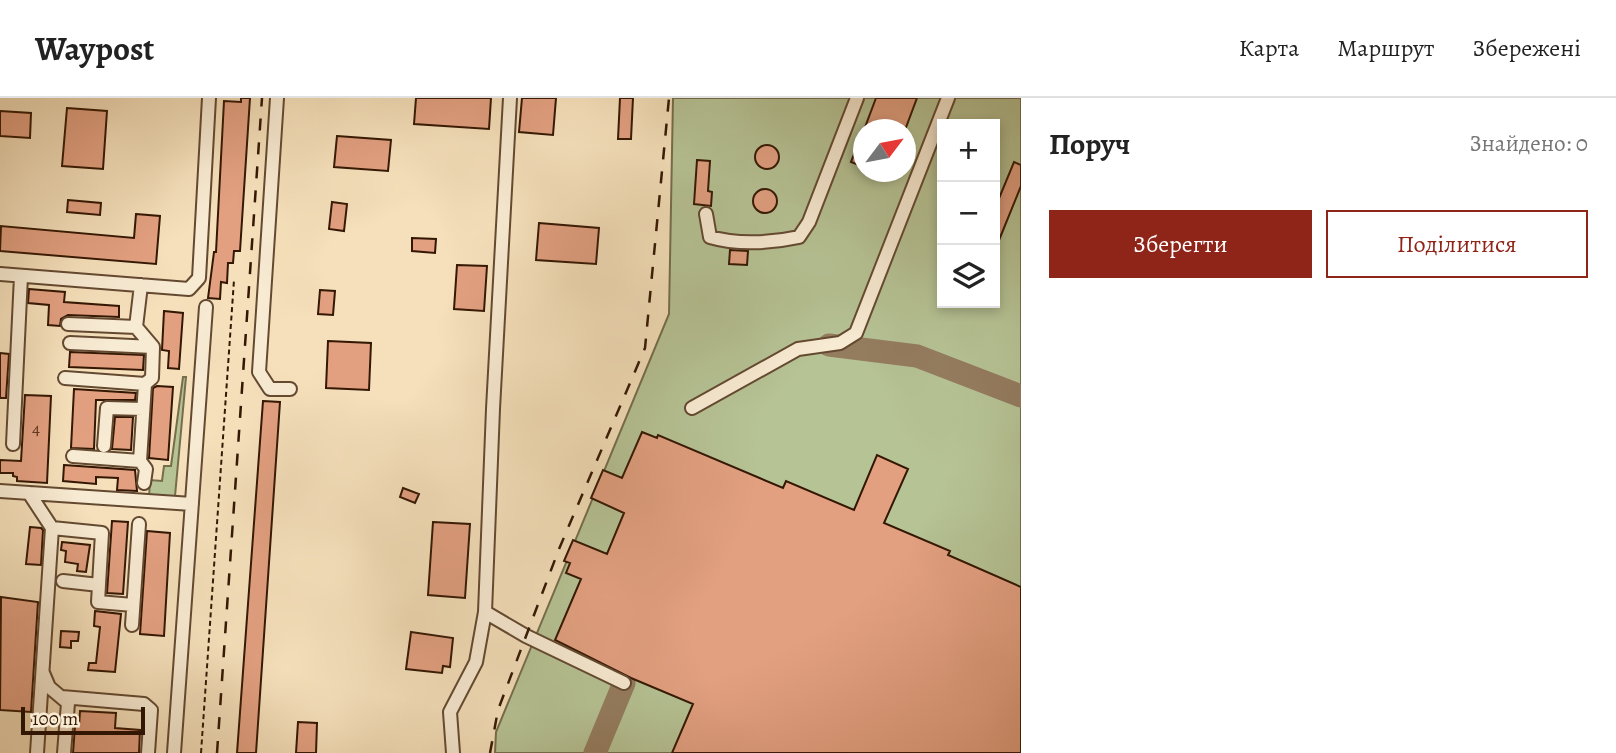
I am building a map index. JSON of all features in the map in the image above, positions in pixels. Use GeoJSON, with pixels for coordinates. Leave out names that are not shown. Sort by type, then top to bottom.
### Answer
{"type":"FeatureCollection","features":[{"type":"Feature","properties":{"kind":"street"},"geometry":{"type":"LineString","coordinates":[[0,274],[189,289],[200,278],[209,98]]}},
{"type":"Feature","properties":{"kind":"street"},"geometry":{"type":"LineString","coordinates":[[277,98],[259,372],[270,388],[290,389]]}},
{"type":"Feature","properties":{"kind":"street"},"geometry":{"type":"LineString","coordinates":[[438,753],[452,752],[450,712],[476,662],[485,612],[510,98]]}},
{"type":"Feature","properties":{"kind":"street"},"geometry":{"type":"LineString","coordinates":[[706,214],[710,237],[721,240],[778,242],[799,237],[809,222],[857,98]]}},
{"type":"Feature","properties":{"kind":"street"},"geometry":{"type":"LineString","coordinates":[[691,408],[798,349],[840,343],[856,333],[948,98]]}},
{"type":"Feature","properties":{"kind":"street"},"geometry":{"type":"LineString","coordinates":[[13,444],[21,276]]}},
{"type":"Feature","properties":{"kind":"street"},"geometry":{"type":"LineString","coordinates":[[136,327],[141,285]]}},
{"type":"Feature","properties":{"kind":"street"},"geometry":{"type":"LineString","coordinates":[[174,753],[206,307]]}},
{"type":"Feature","properties":{"kind":"street"},"geometry":{"type":"LineString","coordinates":[[68,324],[136,327],[153,347],[152,377],[145,384],[143,409],[148,466],[144,483]]}},
{"type":"Feature","properties":{"kind":"street"},"geometry":{"type":"LineString","coordinates":[[70,342],[153,347]]}},
{"type":"Feature","properties":{"kind":"street"},"geometry":{"type":"LineString","coordinates":[[65,378],[145,384]]}},
{"type":"Feature","properties":{"kind":"street"},"geometry":{"type":"LineString","coordinates":[[0,402],[15,404]]}},
{"type":"Feature","properties":{"kind":"street"},"geometry":{"type":"LineString","coordinates":[[104,446],[107,408],[143,409]]}},
{"type":"Feature","properties":{"kind":"street"},"geometry":{"type":"LineString","coordinates":[[73,456],[148,466]]}},
{"type":"Feature","properties":{"kind":"street"},"geometry":{"type":"LineString","coordinates":[[0,491],[192,504]]}},
{"type":"Feature","properties":{"kind":"street"},"geometry":{"type":"LineString","coordinates":[[29,493],[52,528],[37,753]]}},
{"type":"Feature","properties":{"kind":"street"},"geometry":{"type":"LineString","coordinates":[[132,625],[139,524]]}},
{"type":"Feature","properties":{"kind":"street"},"geometry":{"type":"LineString","coordinates":[[52,528],[102,533],[98,602],[133,604]]}},
{"type":"Feature","properties":{"kind":"street"},"geometry":{"type":"LineString","coordinates":[[63,581],[99,585]]}},
{"type":"Feature","properties":{"kind":"street"},"geometry":{"type":"LineString","coordinates":[[485,612],[526,636],[624,683]]}},
{"type":"Feature","properties":{"kind":"street"},"geometry":{"type":"LineString","coordinates":[[42,671],[49,687],[68,703],[64,753]]}},
{"type":"Feature","properties":{"kind":"street"},"geometry":{"type":"LineString","coordinates":[[62,697],[144,704],[151,710],[148,753]]}},
{"type":"Feature","properties":{"kind":"path"},"geometry":{"type":"LineString","coordinates":[[201,753],[234,281]]}},
{"type":"Feature","properties":{"kind":"green space"},"geometry":{"type":"Polygon","coordinates":[[[673,98],[1021,98],[1021,753],[495,753],[496,732],[669,314],[673,98]]]}},
{"type":"Feature","properties":{"kind":"green space"},"geometry":{"type":"Polygon","coordinates":[[[183,377],[186,377],[175,496],[166,500],[149,498],[150,480],[162,481],[164,466],[171,466],[183,377]]]}},
{"type":"Feature","properties":{"kind":"building"},"geometry":{"type":"Polygon","coordinates":[[[241,98],[250,98],[240,251],[234,251],[233,263],[228,263],[227,283],[221,282],[220,299],[208,298],[216,252],[224,101],[241,102],[241,98]]]}},
{"type":"Feature","properties":{"kind":"building"},"geometry":{"type":"Polygon","coordinates":[[[416,98],[491,98],[489,129],[414,124],[416,98]]]}},
{"type":"Feature","properties":{"kind":"building"},"geometry":{"type":"Polygon","coordinates":[[[522,98],[556,98],[553,135],[519,132],[522,98]]]}},
{"type":"Feature","properties":{"kind":"building"},"geometry":{"type":"Polygon","coordinates":[[[620,98],[633,98],[631,139],[618,139],[620,98]]]}},
{"type":"Feature","properties":{"kind":"building"},"geometry":{"type":"Polygon","coordinates":[[[876,98],[917,98],[909,119],[868,119],[876,98]]]}},
{"type":"Feature","properties":{"kind":"building"},"geometry":{"type":"Polygon","coordinates":[[[67,108],[107,111],[103,169],[62,166],[67,108]]]}},
{"type":"Feature","properties":{"kind":"building"},"geometry":{"type":"Polygon","coordinates":[[[0,111],[31,113],[30,138],[0,136],[0,111]]]}},
{"type":"Feature","properties":{"kind":"building"},"geometry":{"type":"Polygon","coordinates":[[[337,136],[391,140],[388,171],[334,167],[337,136]]]}},
{"type":"Feature","properties":{"kind":"building"},"geometry":{"type":"Polygon","coordinates":[[[767,145],[778,152],[779,157],[772,168],[767,169],[756,162],[755,157],[762,146],[767,145]]]}},
{"type":"Feature","properties":{"kind":"building"},"geometry":{"type":"Polygon","coordinates":[[[697,160],[710,161],[708,191],[712,192],[711,206],[694,204],[697,160]]]}},
{"type":"Feature","properties":{"kind":"building"},"geometry":{"type":"Polygon","coordinates":[[[1014,162],[1021,165],[1021,186],[1000,238],[1000,196],[1014,162]]]}},
{"type":"Feature","properties":{"kind":"building"},"geometry":{"type":"Polygon","coordinates":[[[765,189],[776,196],[777,201],[770,212],[765,213],[754,206],[753,201],[760,190],[765,189]]]}},
{"type":"Feature","properties":{"kind":"building"},"geometry":{"type":"Polygon","coordinates":[[[68,200],[101,203],[100,215],[67,212],[68,200]]]}},
{"type":"Feature","properties":{"kind":"building"},"geometry":{"type":"Polygon","coordinates":[[[332,202],[347,204],[344,231],[329,229],[332,202]]]}},
{"type":"Feature","properties":{"kind":"building"},"geometry":{"type":"Polygon","coordinates":[[[136,214],[160,216],[156,264],[0,251],[1,226],[134,238],[136,214]]]}},
{"type":"Feature","properties":{"kind":"building"},"geometry":{"type":"Polygon","coordinates":[[[539,223],[599,228],[596,264],[536,260],[539,223]]]}},
{"type":"Feature","properties":{"kind":"building"},"geometry":{"type":"Polygon","coordinates":[[[412,238],[436,239],[435,253],[412,251],[412,238]]]}},
{"type":"Feature","properties":{"kind":"building"},"geometry":{"type":"Polygon","coordinates":[[[730,250],[748,251],[747,265],[729,264],[730,250]]]}},
{"type":"Feature","properties":{"kind":"building"},"geometry":{"type":"Polygon","coordinates":[[[457,265],[487,266],[484,311],[454,309],[457,265]]]}},
{"type":"Feature","properties":{"kind":"building"},"geometry":{"type":"Polygon","coordinates":[[[29,289],[65,292],[64,302],[119,306],[119,317],[68,315],[61,319],[60,326],[48,325],[49,305],[28,303],[29,289]]]}},
{"type":"Feature","properties":{"kind":"building"},"geometry":{"type":"Polygon","coordinates":[[[320,290],[335,291],[333,315],[318,314],[320,290]]]}},
{"type":"Feature","properties":{"kind":"building"},"geometry":{"type":"Polygon","coordinates":[[[164,311],[183,313],[179,369],[168,368],[169,351],[162,350],[164,311]]]}},
{"type":"Feature","properties":{"kind":"building"},"geometry":{"type":"Polygon","coordinates":[[[328,341],[371,343],[369,390],[326,388],[328,341]]]}},
{"type":"Feature","properties":{"kind":"building"},"geometry":{"type":"Polygon","coordinates":[[[70,352],[144,355],[143,370],[69,367],[70,352]]]}},
{"type":"Feature","properties":{"kind":"building"},"geometry":{"type":"Polygon","coordinates":[[[0,353],[9,354],[6,398],[0,398],[0,353]]]}},
{"type":"Feature","properties":{"kind":"building"},"geometry":{"type":"Polygon","coordinates":[[[173,387],[168,460],[149,458],[153,388],[173,387]]]}},
{"type":"Feature","properties":{"kind":"building"},"geometry":{"type":"Polygon","coordinates":[[[74,389],[136,393],[135,400],[96,400],[94,449],[71,448],[74,389]]]}},
{"type":"Feature","properties":{"kind":"building"},"geometry":{"type":"Polygon","coordinates":[[[25,395],[51,396],[47,483],[17,481],[13,473],[0,473],[0,460],[21,461],[25,395]]]}},
{"type":"Feature","properties":{"kind":"building"},"geometry":{"type":"Polygon","coordinates":[[[263,401],[280,402],[256,753],[237,753],[263,401]]]}},
{"type":"Feature","properties":{"kind":"building"},"geometry":{"type":"Polygon","coordinates":[[[115,417],[133,417],[131,450],[112,449],[115,417]]]}},
{"type":"Feature","properties":{"kind":"building"},"geometry":{"type":"Polygon","coordinates":[[[642,432],[657,438],[658,435],[783,488],[786,481],[854,510],[877,455],[908,469],[884,523],[950,551],[948,555],[1021,587],[1021,753],[672,753],[693,704],[631,678],[555,640],[581,579],[566,573],[570,563],[564,561],[573,540],[607,554],[624,513],[591,498],[603,470],[622,478],[642,432]]]}},
{"type":"Feature","properties":{"kind":"building"},"geometry":{"type":"Polygon","coordinates":[[[64,465],[135,470],[137,491],[117,490],[118,478],[96,477],[96,484],[63,481],[64,465]]]}},
{"type":"Feature","properties":{"kind":"building"},"geometry":{"type":"Polygon","coordinates":[[[403,488],[419,494],[415,503],[400,497],[403,488]]]}},
{"type":"Feature","properties":{"kind":"building"},"geometry":{"type":"Polygon","coordinates":[[[112,521],[128,522],[123,594],[107,593],[112,521]]]}},
{"type":"Feature","properties":{"kind":"building"},"geometry":{"type":"Polygon","coordinates":[[[433,522],[470,524],[465,598],[428,595],[433,522]]]}},
{"type":"Feature","properties":{"kind":"building"},"geometry":{"type":"Polygon","coordinates":[[[30,527],[43,530],[41,565],[26,564],[30,527]]]}},
{"type":"Feature","properties":{"kind":"building"},"geometry":{"type":"Polygon","coordinates":[[[147,531],[170,533],[164,636],[140,634],[147,531]]]}},
{"type":"Feature","properties":{"kind":"building"},"geometry":{"type":"Polygon","coordinates":[[[62,542],[90,545],[86,572],[77,571],[78,564],[65,562],[66,551],[61,550],[62,542]]]}},
{"type":"Feature","properties":{"kind":"building"},"geometry":{"type":"Polygon","coordinates":[[[1,597],[38,602],[31,712],[0,710],[1,597]]]}},
{"type":"Feature","properties":{"kind":"building"},"geometry":{"type":"Polygon","coordinates":[[[95,611],[121,614],[115,672],[88,670],[89,663],[96,663],[100,627],[94,626],[95,611]]]}},
{"type":"Feature","properties":{"kind":"building"},"geometry":{"type":"Polygon","coordinates":[[[61,631],[79,632],[78,641],[71,641],[71,648],[60,647],[61,631]]]}},
{"type":"Feature","properties":{"kind":"building"},"geometry":{"type":"Polygon","coordinates":[[[411,632],[453,638],[450,667],[443,666],[442,673],[406,669],[411,632]]]}},
{"type":"Feature","properties":{"kind":"building"},"geometry":{"type":"Polygon","coordinates":[[[80,711],[116,713],[115,728],[140,730],[139,753],[73,753],[75,726],[79,726],[80,711]]]}},
{"type":"Feature","properties":{"kind":"building"},"geometry":{"type":"Polygon","coordinates":[[[298,722],[317,723],[316,753],[296,753],[298,722]]]}},
{"type":"Feature","properties":{"kind":"taxiway"},"geometry":{"type":"LineString","coordinates":[[829,345],[917,356],[1021,396]]}},
{"type":"Feature","properties":{"kind":"taxiway"},"geometry":{"type":"LineString","coordinates":[[595,753],[624,683]]}},
{"type":"Feature","properties":{"kind":"railway"},"geometry":{"type":"LineString","coordinates":[[217,753],[262,98]]}},
{"type":"Feature","properties":{"kind":"railway"},"geometry":{"type":"LineString","coordinates":[[490,753],[498,710],[559,549],[645,348],[669,98]]}}]}
